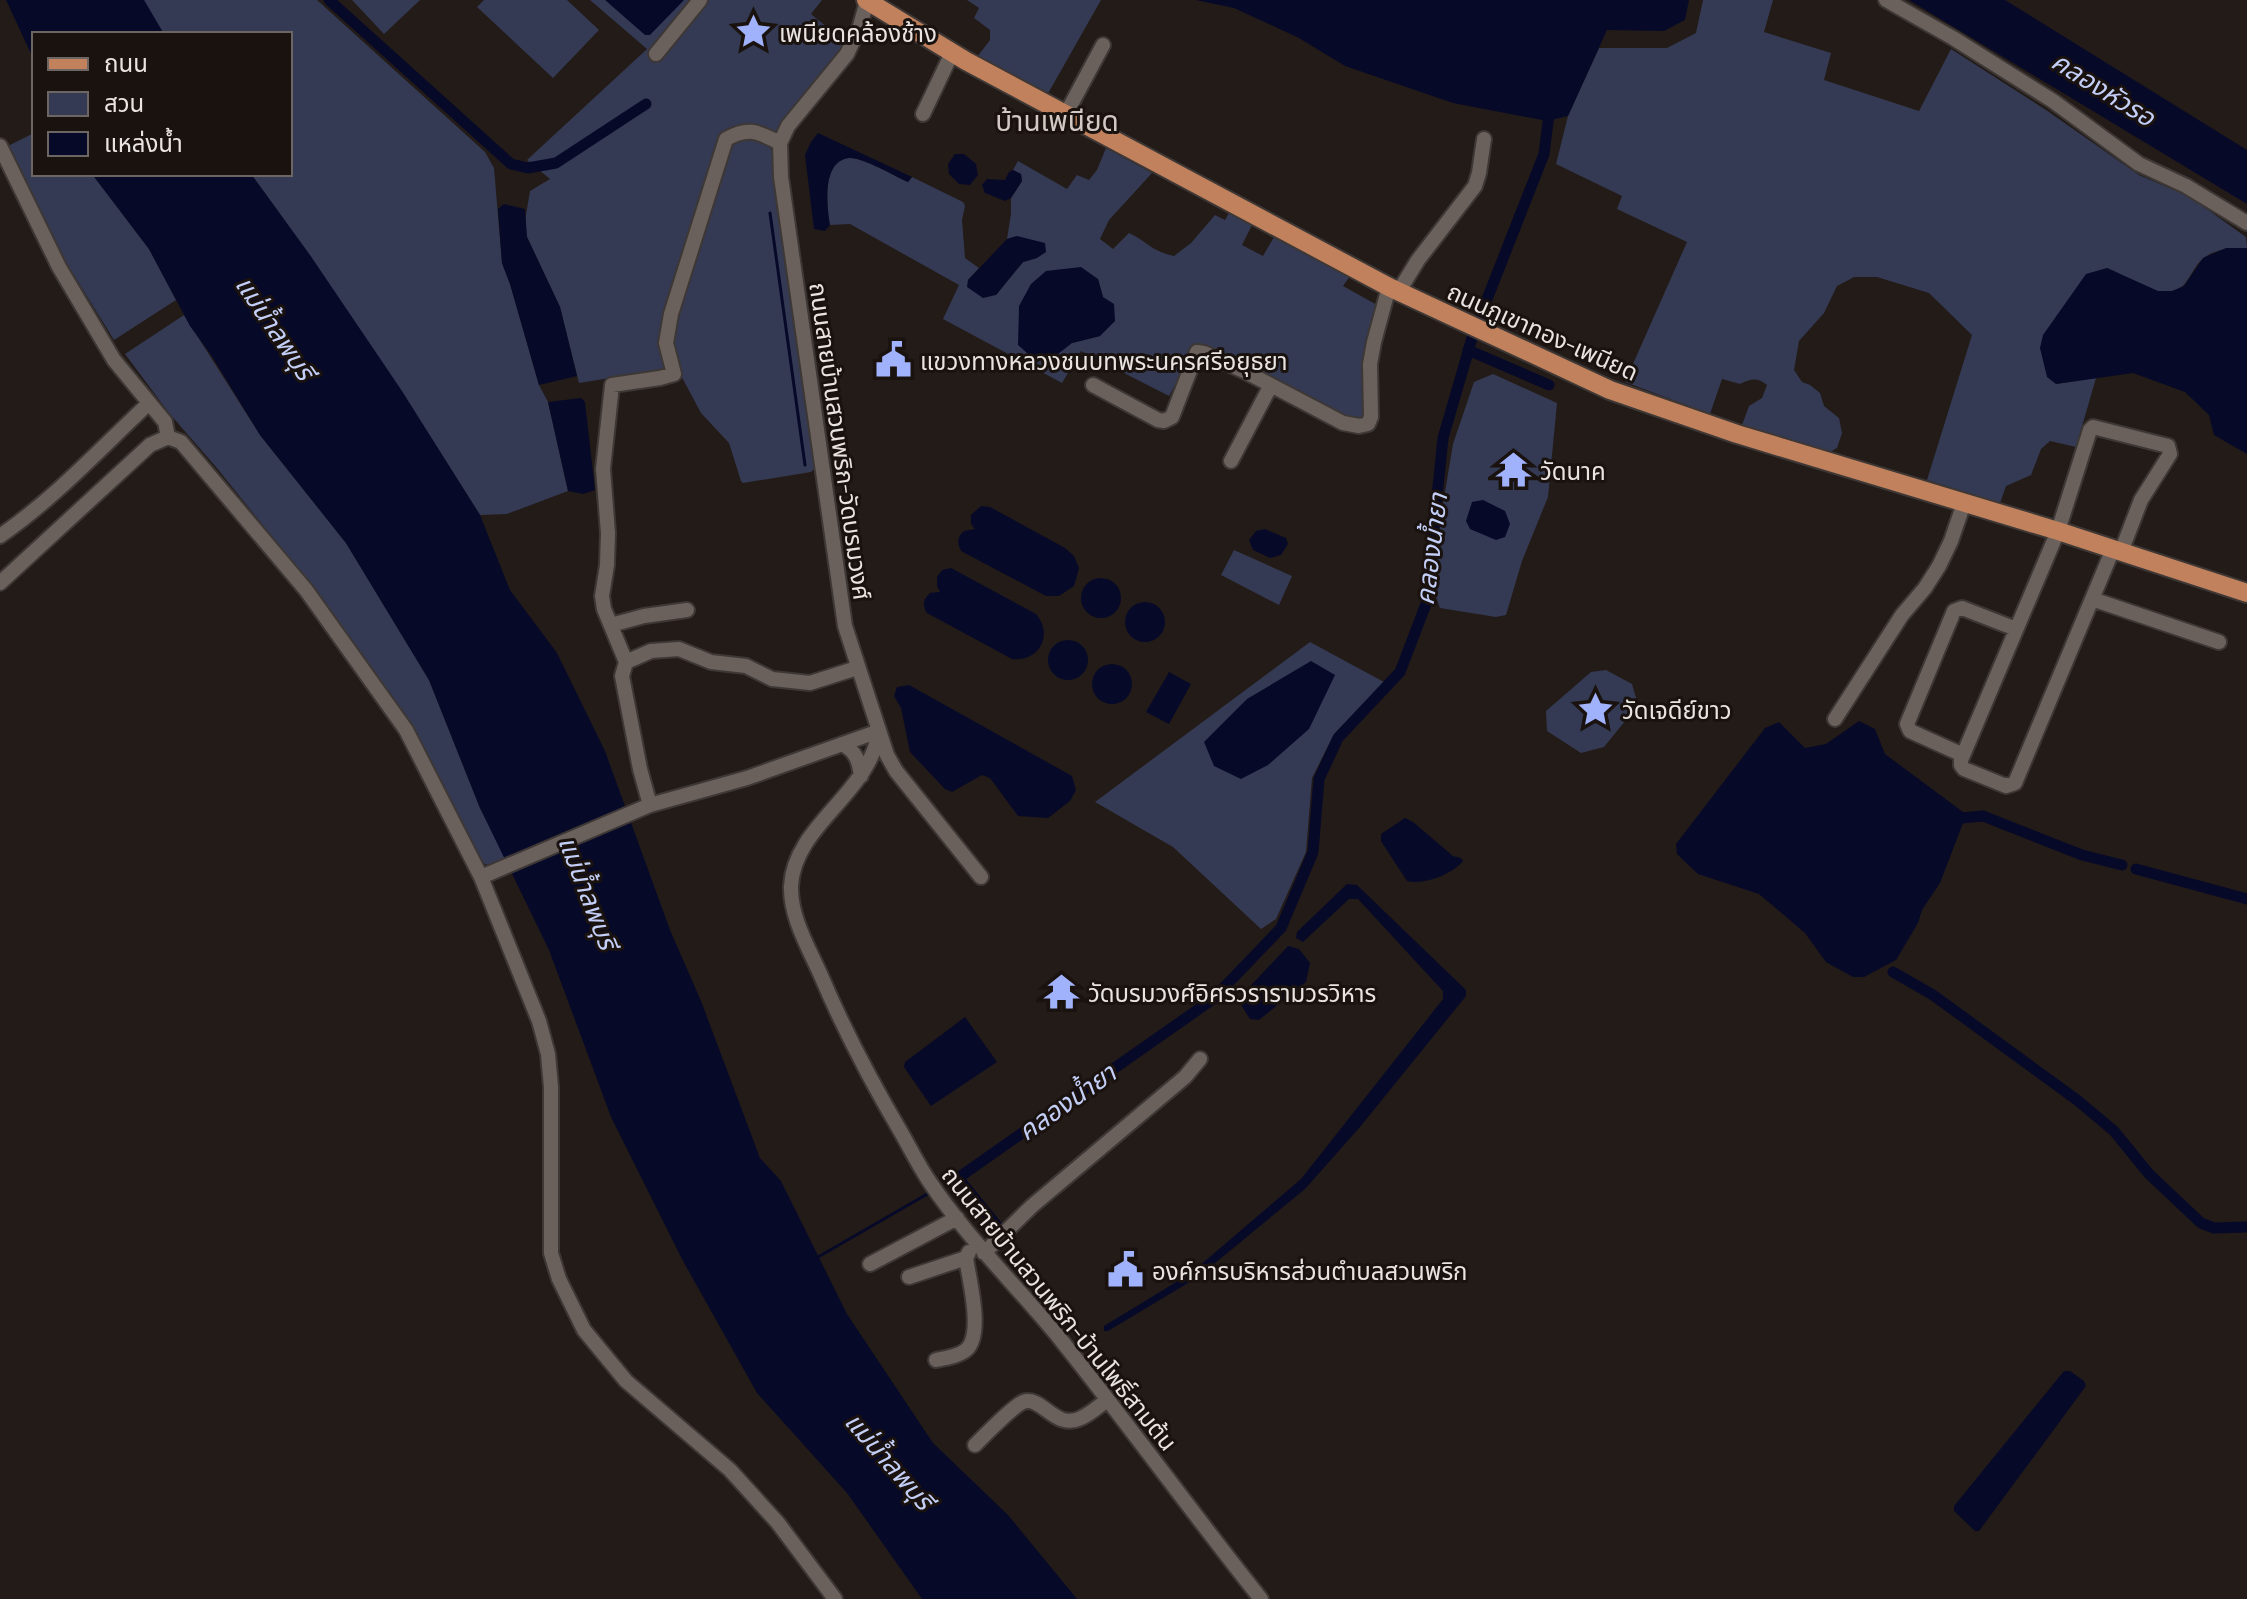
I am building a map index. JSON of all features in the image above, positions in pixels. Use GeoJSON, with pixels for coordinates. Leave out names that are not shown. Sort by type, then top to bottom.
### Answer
{"type":"FeatureCollection","features":[{"type":"Feature","properties":{"kind":"main road","name":"ถนนภูเขาทอง-เพนียด"},"geometry":{"type":"LineString","coordinates":[[867,0],[952,53],[1394,289],[1549,363],[1636,400],[1737,434],[2058,531],[2247,593]]}},
{"type":"Feature","properties":{"kind":"street"},"geometry":{"type":"LineString","coordinates":[[656,54],[700,0]]}},
{"type":"Feature","properties":{"kind":"street"},"geometry":{"type":"LineString","coordinates":[[646,806],[622,676],[626,662],[604,609],[602,596],[608,533],[603,469],[612,385],[674,374],[666,343],[671,314],[726,139],[738,132],[756,131],[780,143],[788,126],[847,54],[860,26],[867,0]]}},
{"type":"Feature","properties":{"kind":"street"},"geometry":{"type":"LineString","coordinates":[[1886,0],[2053,101],[2139,164],[2186,186],[2247,223]]}},
{"type":"Feature","properties":{"kind":"street"},"geometry":{"type":"LineString","coordinates":[[1066,114],[1103,45]]}},
{"type":"Feature","properties":{"kind":"street"},"geometry":{"type":"LineString","coordinates":[[923,114],[952,53]]}},
{"type":"Feature","properties":{"kind":"street"},"geometry":{"type":"LineString","coordinates":[[1093,385],[1164,421],[1172,417],[1197,352],[1271,385],[1343,423],[1368,424],[1371,417],[1370,364],[1374,342],[1394,289],[1475,186],[1484,139]]}},
{"type":"Feature","properties":{"kind":"street","name":"ถนนสายบ้านสวนพริก-วัดบรมวงศ์"},"geometry":{"type":"LineString","coordinates":[[780,143],[781,177],[845,626],[887,755],[896,771],[981,877]]}},
{"type":"Feature","properties":{"kind":"street"},"geometry":{"type":"LineString","coordinates":[[0,146],[59,267],[114,360],[165,422],[168,437]]}},
{"type":"Feature","properties":{"kind":"street"},"geometry":{"type":"LineString","coordinates":[[1231,461],[1271,385]]}},
{"type":"Feature","properties":{"kind":"street"},"geometry":{"type":"LineString","coordinates":[[0,536],[101,451],[149,403]]}},
{"type":"Feature","properties":{"kind":"street"},"geometry":{"type":"LineString","coordinates":[[2093,427],[2168,446],[2170,454],[2141,500],[2117,551],[2092,599],[2015,783],[2006,786],[1964,769],[1961,765],[1963,755],[2058,531],[2093,427]]}},
{"type":"Feature","properties":{"kind":"street"},"geometry":{"type":"LineString","coordinates":[[0,583],[150,445],[168,437],[181,442],[306,590],[406,730],[481,877],[539,1021],[548,1054],[551,1087],[551,1253],[584,1330],[631,1386],[730,1470],[778,1523],[835,1599]]}},
{"type":"Feature","properties":{"kind":"street"},"geometry":{"type":"LineString","coordinates":[[1835,719],[1902,615],[1939,566],[1964,503]]}},
{"type":"Feature","properties":{"kind":"street"},"geometry":{"type":"LineString","coordinates":[[2092,599],[2219,642]]}},
{"type":"Feature","properties":{"kind":"street"},"geometry":{"type":"LineString","coordinates":[[1963,755],[1910,731],[1907,724],[1954,611],[1962,608],[2016,629]]}},
{"type":"Feature","properties":{"kind":"street"},"geometry":{"type":"LineString","coordinates":[[611,625],[644,616],[687,610]]}},
{"type":"Feature","properties":{"kind":"street"},"geometry":{"type":"LineString","coordinates":[[626,662],[651,651],[679,649],[711,662],[746,666],[772,679],[810,683],[857,668]]}},
{"type":"Feature","properties":{"kind":"street"},"geometry":{"type":"LineString","coordinates":[[481,877],[646,806],[747,778],[879,731]]}},
{"type":"Feature","properties":{"kind":"street","name":"ถนนสายบ้านสวนพริก-บ้านโพธิ์สามต้น"},"geometry":{"type":"LineString","coordinates":[[879,731],[877,746],[861,776],[808,840],[792,874],[791,891],[797,921],[830,996],[870,1080],[929,1181],[979,1247],[1059,1338],[1261,1599]]}},
{"type":"Feature","properties":{"kind":"street"},"geometry":{"type":"LineString","coordinates":[[842,744],[857,755],[861,776]]}},
{"type":"Feature","properties":{"kind":"street"},"geometry":{"type":"LineString","coordinates":[[909,1277],[966,1258],[1185,1077],[1200,1059]]}},
{"type":"Feature","properties":{"kind":"street"},"geometry":{"type":"LineString","coordinates":[[870,1264],[957,1218]]}},
{"type":"Feature","properties":{"kind":"street"},"geometry":{"type":"LineString","coordinates":[[936,1360],[963,1352],[969,1347],[974,1334],[966,1258]]}},
{"type":"Feature","properties":{"kind":"street"},"geometry":{"type":"LineString","coordinates":[[975,1445],[1021,1403],[1034,1402],[1059,1420],[1072,1421],[1082,1418],[1107,1400]]}},
{"type":"Feature","properties":{"kind":"green space"},"geometry":{"type":"Polygon","coordinates":[[[143,0],[317,0],[485,152],[494,168],[502,263],[539,385],[548,402],[568,491],[507,514],[480,515],[311,258],[252,176],[292,176],[292,32],[161,32],[143,0]]]}},
{"type":"Feature","properties":{"kind":"green space"},"geometry":{"type":"Polygon","coordinates":[[[352,0],[420,0],[384,34],[352,0]]]}},
{"type":"Feature","properties":{"kind":"green space"},"geometry":{"type":"Polygon","coordinates":[[[484,0],[567,0],[599,30],[553,78],[477,7],[484,0]]]}},
{"type":"Feature","properties":{"kind":"green space"},"geometry":{"type":"Polygon","coordinates":[[[590,0],[822,0],[811,14],[844,41],[834,61],[776,137],[773,163],[815,468],[811,472],[743,483],[729,443],[701,413],[678,370],[579,383],[560,307],[527,237],[525,221],[530,191],[550,179],[527,160],[647,49],[590,0]]]}},
{"type":"Feature","properties":{"kind":"green space"},"geometry":{"type":"Polygon","coordinates":[[[967,0],[1101,0],[1046,97],[977,57],[990,40],[990,30],[974,18],[979,8],[967,0]]]}},
{"type":"Feature","properties":{"kind":"green space"},"geometry":{"type":"Polygon","coordinates":[[[1703,0],[1773,0],[1764,32],[1831,53],[1824,80],[1919,111],[1951,49],[2139,175],[2190,197],[2246,237],[2247,248],[2225,249],[2210,254],[2199,262],[2182,286],[2168,292],[2145,287],[2107,268],[2056,384],[2096,378],[2076,447],[2050,441],[2041,449],[2031,475],[2006,486],[2000,503],[1927,480],[1972,335],[1929,293],[1877,277],[1854,277],[1837,286],[1824,313],[1799,341],[1794,370],[1802,382],[1820,393],[1824,406],[1839,418],[1842,433],[1837,448],[1830,452],[1742,425],[1749,406],[1762,398],[1767,385],[1760,381],[1740,384],[1722,379],[1710,414],[1625,382],[1687,242],[1617,209],[1622,196],[1556,164],[1568,116],[1599,48],[1667,48],[1696,33],[1703,0]]]}},
{"type":"Feature","properties":{"kind":"green space"},"geometry":{"type":"Polygon","coordinates":[[[32,134],[32,176],[94,176],[149,249],[176,300],[114,340],[64,259],[8,146],[32,134]]]}},
{"type":"Feature","properties":{"kind":"green space"},"geometry":{"type":"Polygon","coordinates":[[[1106,148],[1152,173],[1109,220],[1100,239],[1113,249],[1129,233],[1155,249],[1174,256],[1191,243],[1215,215],[1225,220],[1230,211],[1253,223],[1242,245],[1263,256],[1274,237],[1350,276],[1343,286],[1379,306],[1362,420],[1355,422],[1195,348],[1169,396],[1081,351],[1062,383],[943,319],[959,285],[850,224],[830,225],[828,186],[834,167],[840,161],[855,158],[908,182],[912,177],[963,202],[965,258],[979,268],[968,280],[996,295],[1023,262],[1037,258],[1017,236],[1007,239],[1011,198],[1022,181],[1021,174],[1013,170],[1018,161],[1067,189],[1077,175],[1089,180],[1106,148]],[[1098,279],[1072,343],[1100,336],[1103,297],[1098,279]]]}},
{"type":"Feature","properties":{"kind":"green space"},"geometry":{"type":"Polygon","coordinates":[[[184,315],[260,435],[346,543],[429,680],[480,808],[506,857],[488,865],[481,862],[412,727],[324,601],[169,413],[125,354],[184,315]]]}},
{"type":"Feature","properties":{"kind":"green space"},"geometry":{"type":"Polygon","coordinates":[[[1493,374],[1557,403],[1548,497],[1522,561],[1506,615],[1496,617],[1440,608],[1436,597],[1440,522],[1453,444],[1474,382],[1493,374]]]}},
{"type":"Feature","properties":{"kind":"green space"},"geometry":{"type":"Polygon","coordinates":[[[1234,550],[1292,576],[1279,605],[1221,575],[1234,550]]]}},
{"type":"Feature","properties":{"kind":"green space"},"geometry":{"type":"Polygon","coordinates":[[[1310,642],[1384,682],[1334,734],[1312,778],[1306,852],[1276,919],[1261,929],[1173,847],[1095,802],[1310,642]]]}},
{"type":"Feature","properties":{"kind":"green space"},"geometry":{"type":"Polygon","coordinates":[[[1606,670],[1632,684],[1638,705],[1604,747],[1581,753],[1547,731],[1546,711],[1591,672],[1606,670]]]}},
{"type":"Feature","properties":{"kind":"water"},"geometry":{"type":"Polygon","coordinates":[[[6,0],[144,0],[163,32],[32,32],[32,56],[6,0]]]}},
{"type":"Feature","properties":{"kind":"water"},"geometry":{"type":"Polygon","coordinates":[[[605,0],[684,0],[650,35],[645,35],[605,0]]]}},
{"type":"Feature","properties":{"kind":"water"},"geometry":{"type":"Polygon","coordinates":[[[1196,0],[1689,0],[1685,20],[1664,31],[1607,30],[1568,116],[1547,121],[1453,103],[1345,66],[1299,38],[1234,8],[1196,0]]]}},
{"type":"Feature","properties":{"kind":"water","name":"คลองหัวรอ"},"geometry":{"type":"Polygon","coordinates":[[[1909,0],[2005,0],[2247,150],[2247,204],[1909,0]]]}},
{"type":"Feature","properties":{"kind":"water"},"geometry":{"type":"Polygon","coordinates":[[[818,133],[912,177],[908,182],[855,158],[840,161],[834,167],[828,186],[830,225],[825,231],[814,229],[805,155],[818,133]]]}},
{"type":"Feature","properties":{"kind":"water"},"geometry":{"type":"Polygon","coordinates":[[[955,154],[964,154],[976,164],[978,175],[970,185],[959,184],[949,174],[948,164],[955,154]]]}},
{"type":"Feature","properties":{"kind":"water"},"geometry":{"type":"Polygon","coordinates":[[[1013,170],[1021,174],[1022,181],[1011,198],[1005,201],[985,193],[982,185],[987,179],[1005,180],[1013,170]]]}},
{"type":"Feature","properties":{"kind":"water","name":"แม่น้ำลพบุรี"},"geometry":{"type":"Polygon","coordinates":[[[94,176],[252,176],[310,255],[402,391],[480,515],[510,590],[557,653],[605,751],[670,930],[701,1001],[760,1158],[781,1181],[847,1314],[933,1443],[1008,1515],[1077,1599],[922,1599],[847,1493],[757,1393],[683,1261],[611,1117],[549,950],[480,808],[429,680],[346,543],[260,435],[190,326],[149,249],[94,176]]]}},
{"type":"Feature","properties":{"kind":"water"},"geometry":{"type":"Polygon","coordinates":[[[504,204],[525,209],[527,237],[560,307],[577,376],[539,385],[502,263],[498,209],[504,204]]]}},
{"type":"Feature","properties":{"kind":"water"},"geometry":{"type":"Polygon","coordinates":[[[1017,236],[1045,243],[1046,252],[1023,262],[996,295],[983,298],[967,287],[968,280],[1007,239],[1017,236]]]}},
{"type":"Feature","properties":{"kind":"water"},"geometry":{"type":"Polygon","coordinates":[[[2226,248],[2247,248],[2247,454],[2214,435],[2209,415],[2185,392],[2133,373],[2056,384],[2047,377],[2040,348],[2043,335],[2086,274],[2107,268],[2158,291],[2172,291],[2184,286],[2203,258],[2226,248]]]}},
{"type":"Feature","properties":{"kind":"water"},"geometry":{"type":"Polygon","coordinates":[[[1081,267],[1098,279],[1103,297],[1114,304],[1115,321],[1100,336],[1072,343],[1058,354],[1034,359],[1018,345],[1019,306],[1031,284],[1046,271],[1081,267]]]}},
{"type":"Feature","properties":{"kind":"water"},"geometry":{"type":"Polygon","coordinates":[[[581,398],[585,402],[595,490],[583,494],[568,491],[548,402],[581,398]]]}},
{"type":"Feature","properties":{"kind":"water"},"geometry":{"type":"Polygon","coordinates":[[[1483,500],[1505,511],[1510,524],[1505,537],[1496,540],[1470,529],[1466,521],[1472,502],[1483,500]]]}},
{"type":"Feature","properties":{"kind":"water"},"geometry":{"type":"Polygon","coordinates":[[[981,506],[990,507],[1065,548],[1074,556],[1079,568],[1074,586],[1059,596],[1046,596],[961,551],[959,538],[964,531],[975,529],[971,524],[971,515],[981,506]]]}},
{"type":"Feature","properties":{"kind":"water"},"geometry":{"type":"Polygon","coordinates":[[[1265,529],[1286,538],[1288,544],[1281,555],[1270,558],[1253,550],[1249,540],[1256,531],[1265,529]]]}},
{"type":"Feature","properties":{"kind":"water"},"geometry":{"type":"Polygon","coordinates":[[[951,568],[1036,614],[1044,630],[1041,646],[1036,652],[1022,659],[1012,659],[927,613],[924,605],[926,598],[930,593],[940,592],[937,577],[942,570],[951,568]]]}},
{"type":"Feature","properties":{"kind":"water"},"geometry":{"type":"Polygon","coordinates":[[[1101,578],[1115,584],[1121,598],[1115,612],[1101,618],[1087,612],[1081,598],[1087,584],[1101,578]]]}},
{"type":"Feature","properties":{"kind":"water"},"geometry":{"type":"Polygon","coordinates":[[[1145,602],[1159,608],[1165,622],[1159,636],[1145,642],[1131,636],[1125,622],[1131,608],[1145,602]]]}},
{"type":"Feature","properties":{"kind":"water"},"geometry":{"type":"Polygon","coordinates":[[[1068,640],[1082,646],[1088,660],[1082,674],[1068,680],[1054,674],[1048,660],[1054,646],[1068,640]]]}},
{"type":"Feature","properties":{"kind":"water"},"geometry":{"type":"Polygon","coordinates":[[[1311,661],[1335,675],[1309,729],[1268,765],[1241,779],[1214,766],[1204,742],[1247,699],[1311,661]]]}},
{"type":"Feature","properties":{"kind":"water"},"geometry":{"type":"Polygon","coordinates":[[[1112,664],[1126,670],[1132,684],[1126,698],[1112,704],[1098,698],[1092,684],[1098,670],[1112,664]]]}},
{"type":"Feature","properties":{"kind":"water"},"geometry":{"type":"Polygon","coordinates":[[[1169,672],[1191,684],[1169,724],[1146,712],[1169,672]]]}},
{"type":"Feature","properties":{"kind":"water"},"geometry":{"type":"Polygon","coordinates":[[[909,685],[1072,776],[1076,790],[1070,801],[1048,818],[1018,816],[990,778],[982,775],[952,792],[945,789],[910,752],[901,708],[894,696],[897,687],[909,685]]]}},
{"type":"Feature","properties":{"kind":"water"},"geometry":{"type":"Polygon","coordinates":[[[1859,721],[1875,729],[1885,754],[1963,812],[1963,823],[1940,883],[1896,960],[1864,977],[1853,977],[1826,962],[1805,933],[1759,894],[1698,874],[1677,854],[1676,844],[1765,728],[1779,722],[1805,748],[1826,744],[1859,721]]]}},
{"type":"Feature","properties":{"kind":"water"},"geometry":{"type":"Polygon","coordinates":[[[1405,818],[1463,861],[1437,878],[1407,881],[1381,841],[1381,834],[1405,818]]]}},
{"type":"Feature","properties":{"kind":"water"},"geometry":{"type":"Polygon","coordinates":[[[1347,884],[1357,885],[1466,990],[1466,996],[1360,1127],[1305,1189],[1198,1277],[1104,1331],[1104,1326],[1191,1273],[1301,1179],[1443,999],[1443,991],[1358,899],[1349,899],[1303,942],[1296,938],[1297,932],[1347,884]]]}},
{"type":"Feature","properties":{"kind":"water"},"geometry":{"type":"Polygon","coordinates":[[[1288,946],[1299,949],[1310,963],[1306,982],[1259,1020],[1250,1019],[1241,1005],[1241,996],[1288,946]]]}},
{"type":"Feature","properties":{"kind":"water"},"geometry":{"type":"Polygon","coordinates":[[[965,1017],[997,1062],[931,1106],[904,1067],[905,1062],[965,1017]]]}},
{"type":"Feature","properties":{"kind":"water"},"geometry":{"type":"Polygon","coordinates":[[[2064,1371],[2070,1371],[2086,1386],[1979,1531],[1975,1531],[1954,1511],[1954,1506],[2064,1371]]]}},
{"type":"Feature","properties":{"kind":"waterway"},"geometry":{"type":"LineString","coordinates":[[329,0],[511,164],[528,168],[556,163],[646,104]]}},
{"type":"Feature","properties":{"kind":"waterway","name":"คลองน้ำยา"},"geometry":{"type":"LineString","coordinates":[[1480,317],[1544,154],[1550,106]]}},
{"type":"Feature","properties":{"kind":"waterway"},"geometry":{"type":"LineString","coordinates":[[770,213],[805,465]]}},
{"type":"Feature","properties":{"kind":"waterway","name":"คลองน้ำยา"},"geometry":{"type":"LineString","coordinates":[[997,1226],[958,1178],[1213,999],[1281,928],[1313,852],[1319,779],[1338,738],[1400,672],[1426,604],[1443,438],[1472,338]]}},
{"type":"Feature","properties":{"kind":"waterway"},"geometry":{"type":"LineString","coordinates":[[1468,350],[1549,385]]}},
{"type":"Feature","properties":{"kind":"waterway"},"geometry":{"type":"LineString","coordinates":[[1951,819],[1983,816],[2082,855],[2122,865]]}},
{"type":"Feature","properties":{"kind":"waterway"},"geometry":{"type":"LineString","coordinates":[[2136,869],[2247,899]]}},
{"type":"Feature","properties":{"kind":"waterway"},"geometry":{"type":"LineString","coordinates":[[1893,972],[1933,995],[2077,1100],[2114,1131],[2149,1174],[2201,1223],[2214,1228],[2247,1227]]}},
{"type":"Feature","properties":{"kind":"waterway","name":"คลองน้ำยา"},"geometry":{"type":"LineString","coordinates":[[948,1183],[958,1178]]}},
{"type":"Feature","properties":{"kind":"waterway","name":"คลองน้ำยา"},"geometry":{"type":"LineString","coordinates":[[818,1257],[929,1193]]}},
{"type":"Feature","properties":{"kind":"place","name":"เพนียดคล้องช้าง"},"geometry":{"type":"Point","coordinates":[753,32]}},
{"type":"Feature","properties":{"kind":"place","name":"แขวงทางหลวงชนบทพระนครศรีอยุธยา"},"geometry":{"type":"Point","coordinates":[894,360]}},
{"type":"Feature","properties":{"kind":"place","name":"วัดนาค"},"geometry":{"type":"Point","coordinates":[1514,470]}},
{"type":"Feature","properties":{"kind":"place","name":"วัดเจดีย์ขาว"},"geometry":{"type":"Point","coordinates":[1596,709]}},
{"type":"Feature","properties":{"kind":"place","name":"วัดบรมวงศ์อิศรวรารามวรวิหาร"},"geometry":{"type":"Point","coordinates":[1062,992]}},
{"type":"Feature","properties":{"kind":"place","name":"องค์การบริหารส่วนตำบลสวนพริก"},"geometry":{"type":"Point","coordinates":[1126,1270]}},
{"type":"Feature","properties":{"kind":"district","name":"บ้านเพนียด"},"geometry":{"type":"Point","coordinates":[1057,120]}}]}
